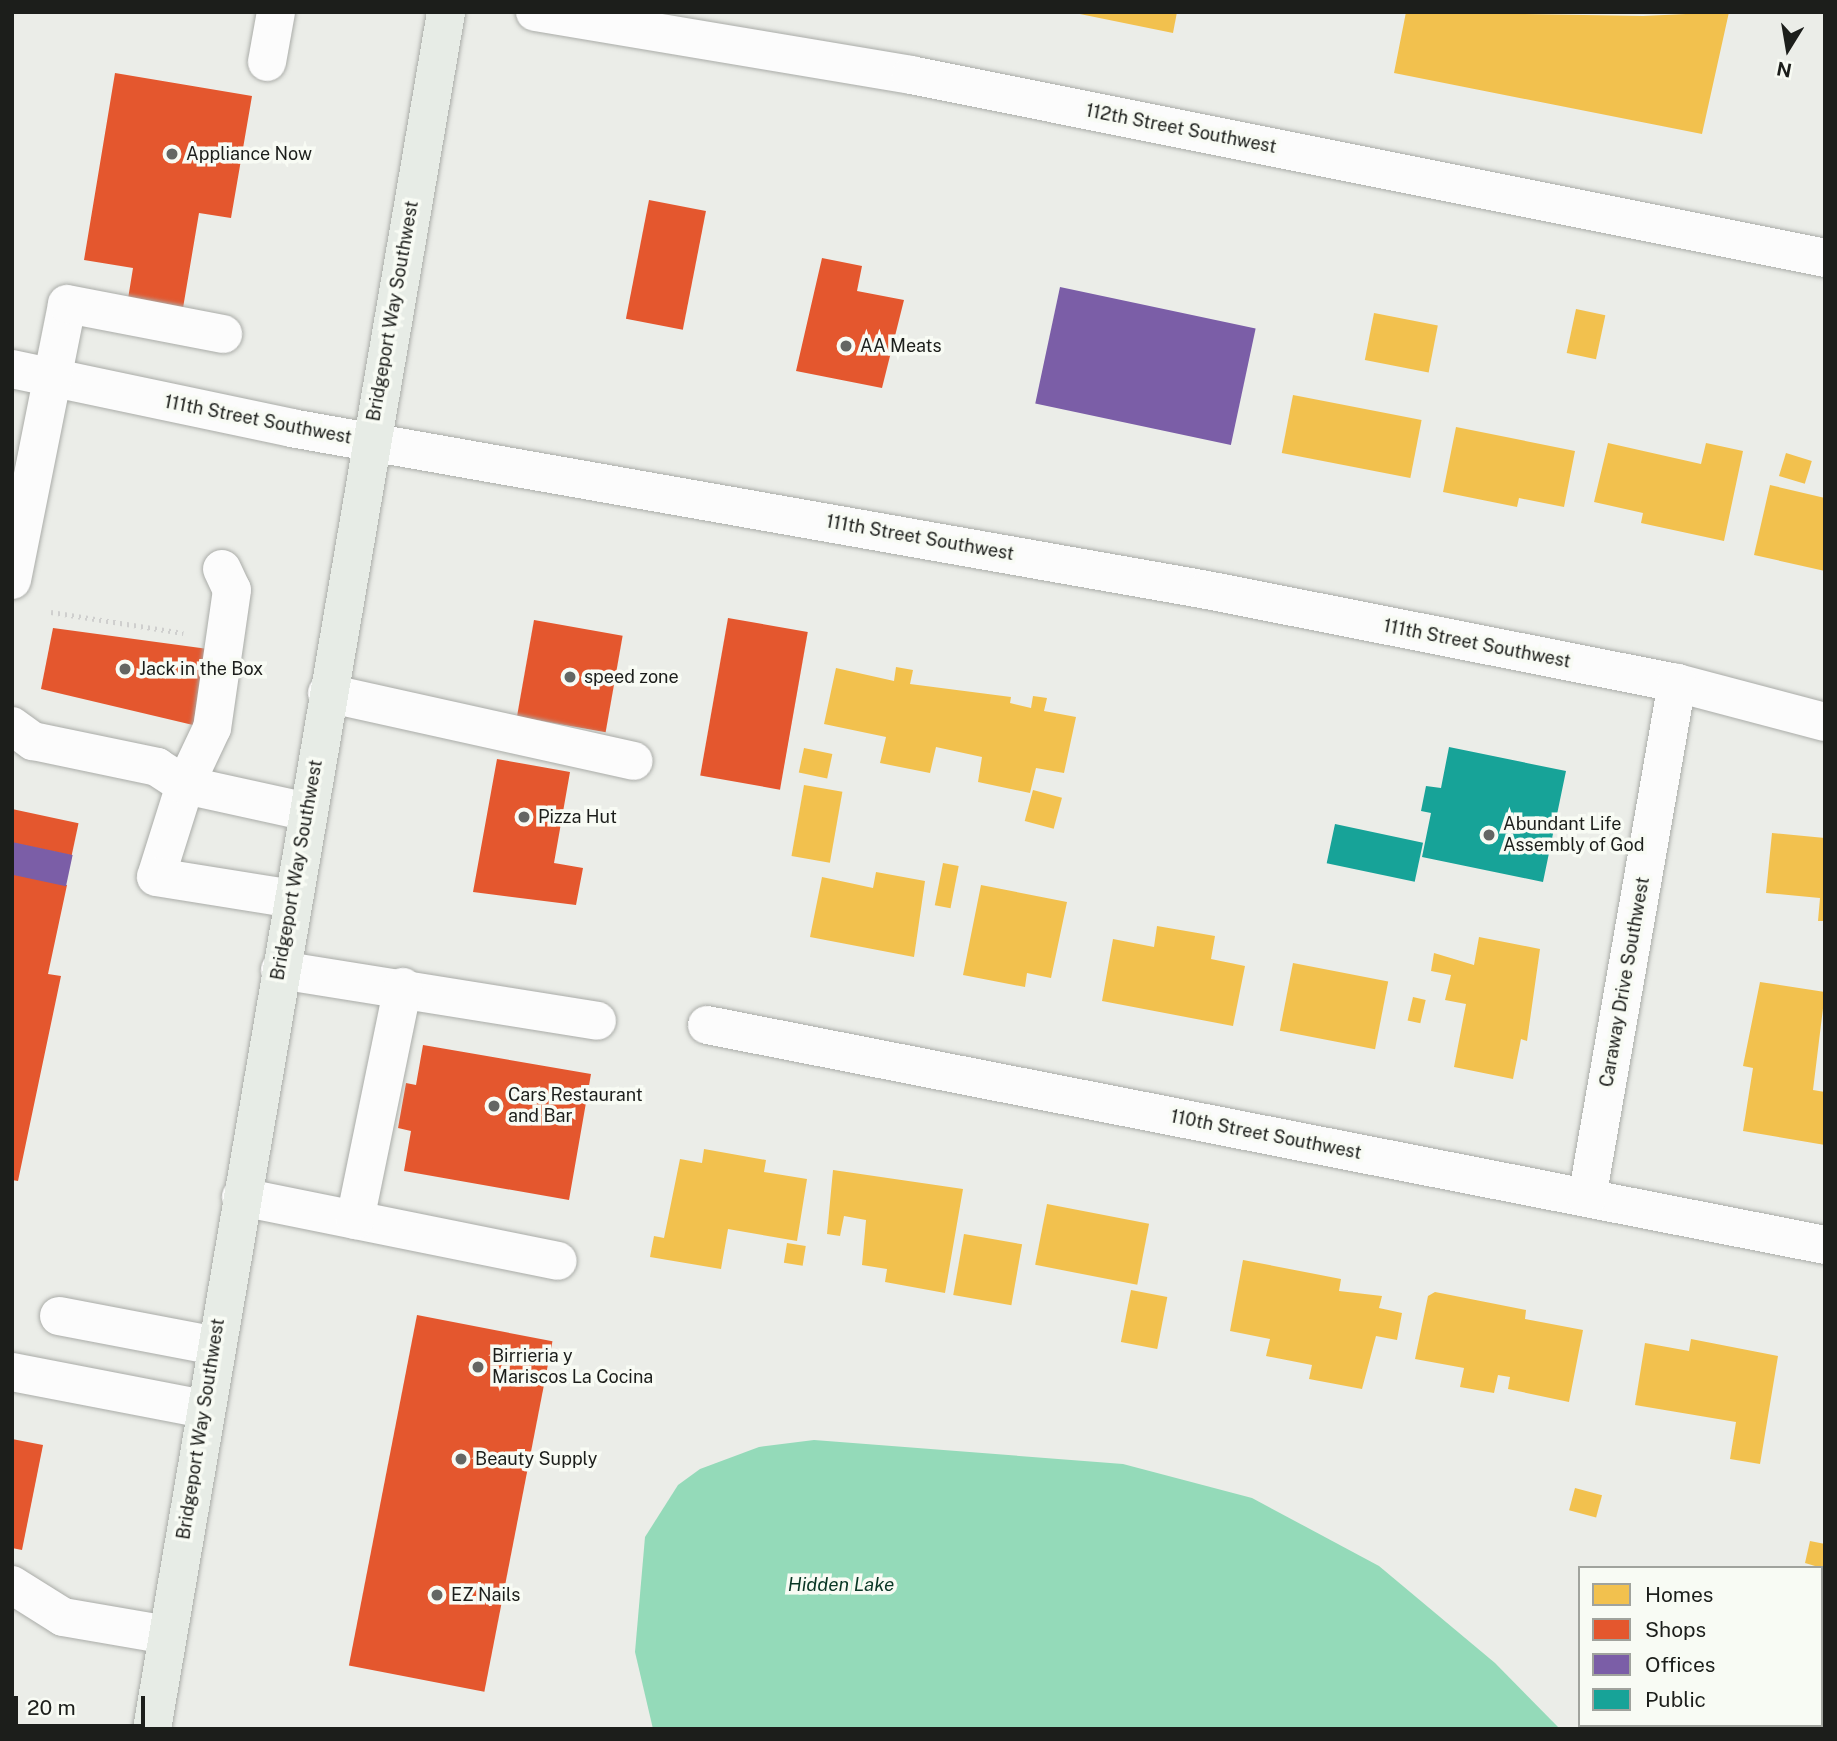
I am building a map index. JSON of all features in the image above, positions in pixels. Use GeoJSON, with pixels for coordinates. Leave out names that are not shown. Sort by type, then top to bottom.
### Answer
{"type":"FeatureCollection","features":[{"type":"Feature","properties":{"kind":"main road","name":"Bridgeport Way Southwest"},"geometry":{"type":"LineString","coordinates":[[152,1729],[204,1409],[446,12]]}},
{"type":"Feature","properties":{"kind":"street"},"geometry":{"type":"LineString","coordinates":[[267,62],[276,12]]}},
{"type":"Feature","properties":{"kind":"street","name":"112th Street Southwest"},"geometry":{"type":"LineString","coordinates":[[535,12],[911,75],[1825,258]]}},
{"type":"Feature","properties":{"kind":"street"},"geometry":{"type":"LineString","coordinates":[[12,580],[55,375],[67,304],[222,334]]}},
{"type":"Feature","properties":{"kind":"street","name":"111th Street Southwest"},"geometry":{"type":"LineString","coordinates":[[12,369],[55,375],[203,412],[1208,590],[1677,683],[1825,722]]}},
{"type":"Feature","properties":{"kind":"street"},"geometry":{"type":"LineString","coordinates":[[222,569],[232,590],[227,640],[212,728],[185,785],[156,877],[293,899]]}},
{"type":"Feature","properties":{"kind":"street","name":"Caraway Drive Southwest"},"geometry":{"type":"LineString","coordinates":[[1587,1198],[1677,683]]}},
{"type":"Feature","properties":{"kind":"street"},"geometry":{"type":"LineString","coordinates":[[327,693],[472,720],[497,735],[634,761]]}},
{"type":"Feature","properties":{"kind":"street"},"geometry":{"type":"LineString","coordinates":[[12,726],[33,741],[157,767],[185,785],[307,812]]}},
{"type":"Feature","properties":{"kind":"street"},"geometry":{"type":"LineString","coordinates":[[280,970],[403,987],[597,1021]]}},
{"type":"Feature","properties":{"kind":"street"},"geometry":{"type":"LineString","coordinates":[[355,1220],[403,987]]}},
{"type":"Feature","properties":{"kind":"street","name":"110th Street Southwest"},"geometry":{"type":"LineString","coordinates":[[707,1025],[1825,1245]]}},
{"type":"Feature","properties":{"kind":"street"},"geometry":{"type":"LineString","coordinates":[[241,1197],[558,1261]]}},
{"type":"Feature","properties":{"kind":"street"},"geometry":{"type":"LineString","coordinates":[[59,1316],[216,1346]]}},
{"type":"Feature","properties":{"kind":"street"},"geometry":{"type":"LineString","coordinates":[[12,1372],[204,1409]]}},
{"type":"Feature","properties":{"kind":"street"},"geometry":{"type":"LineString","coordinates":[[12,1586],[63,1617]]}},
{"type":"Feature","properties":{"kind":"street"},"geometry":{"type":"LineString","coordinates":[[12,1610],[167,1635]]}},
{"type":"Feature","properties":{"kind":"path"},"geometry":{"type":"LineString","coordinates":[[51,612],[227,640]]}},
{"type":"Feature","properties":{"kind":"water","name":"Hidden Lake"},"geometry":{"type":"Polygon","coordinates":[[[814,1440],[1123,1464],[1252,1498],[1379,1566],[1495,1663],[1560,1729],[653,1729],[635,1652],[645,1537],[678,1485],[700,1469],[759,1447],[814,1440]]]}},
{"type":"Feature","properties":{"kind":"building: Homes"},"geometry":{"type":"Polygon","coordinates":[[[1070,12],[1177,12],[1173,33],[1070,12]]]}},
{"type":"Feature","properties":{"kind":"building: Homes"},"geometry":{"type":"Polygon","coordinates":[[[1406,12],[1643,16],[1729,12],[1702,134],[1394,73],[1406,12]]]}},
{"type":"Feature","properties":{"kind":"building: Homes"},"geometry":{"type":"Polygon","coordinates":[[[1576,309],[1605,315],[1596,359],[1567,353],[1576,309]]]}},
{"type":"Feature","properties":{"kind":"building: Homes"},"geometry":{"type":"Polygon","coordinates":[[[1374,313],[1438,325],[1429,373],[1365,360],[1374,313]]]}},
{"type":"Feature","properties":{"kind":"building: Homes"},"geometry":{"type":"Polygon","coordinates":[[[1293,395],[1422,420],[1410,478],[1282,453],[1293,395]]]}},
{"type":"Feature","properties":{"kind":"building: Homes"},"geometry":{"type":"Polygon","coordinates":[[[1456,427],[1575,451],[1564,507],[1519,498],[1517,507],[1443,492],[1456,427]]]}},
{"type":"Feature","properties":{"kind":"building: Homes"},"geometry":{"type":"Polygon","coordinates":[[[1608,443],[1701,464],[1706,443],[1743,451],[1724,541],[1641,523],[1643,513],[1594,502],[1608,443]]]}},
{"type":"Feature","properties":{"kind":"building: Homes"},"geometry":{"type":"Polygon","coordinates":[[[1786,453],[1812,461],[1805,484],[1779,476],[1786,453]]]}},
{"type":"Feature","properties":{"kind":"building: Homes"},"geometry":{"type":"Polygon","coordinates":[[[1770,485],[1825,498],[1825,571],[1754,555],[1770,485]]]}},
{"type":"Feature","properties":{"kind":"building: Homes"},"geometry":{"type":"Polygon","coordinates":[[[896,667],[913,670],[910,684],[1011,697],[1010,703],[1031,708],[1033,696],[1047,698],[1044,711],[1076,717],[1064,773],[1036,768],[1030,793],[978,782],[982,757],[936,747],[930,773],[880,763],[886,737],[824,724],[836,668],[894,681],[896,667]]]}},
{"type":"Feature","properties":{"kind":"building: Homes"},"geometry":{"type":"Polygon","coordinates":[[[804,748],[832,754],[827,778],[799,772],[804,748]]]}},
{"type":"Feature","properties":{"kind":"building: Homes"},"geometry":{"type":"Polygon","coordinates":[[[804,785],[842,792],[830,863],[791,856],[804,785]]]}},
{"type":"Feature","properties":{"kind":"building: Homes"},"geometry":{"type":"Polygon","coordinates":[[[1033,790],[1062,798],[1054,829],[1025,821],[1033,790]]]}},
{"type":"Feature","properties":{"kind":"building: Homes"},"geometry":{"type":"Polygon","coordinates":[[[1772,833],[1825,838],[1825,921],[1818,921],[1820,898],[1766,893],[1772,833]]]}},
{"type":"Feature","properties":{"kind":"building: Homes"},"geometry":{"type":"Polygon","coordinates":[[[943,863],[959,866],[951,908],[935,905],[943,863]]]}},
{"type":"Feature","properties":{"kind":"building: Homes"},"geometry":{"type":"Polygon","coordinates":[[[876,872],[925,881],[914,957],[810,937],[822,877],[873,888],[876,872]]]}},
{"type":"Feature","properties":{"kind":"building: Homes"},"geometry":{"type":"Polygon","coordinates":[[[981,885],[1067,902],[1051,978],[1027,973],[1025,987],[963,975],[981,885]]]}},
{"type":"Feature","properties":{"kind":"building: Homes"},"geometry":{"type":"Polygon","coordinates":[[[1157,926],[1215,936],[1211,959],[1245,966],[1233,1026],[1102,1001],[1113,939],[1154,947],[1157,926]]]}},
{"type":"Feature","properties":{"kind":"building: Homes"},"geometry":{"type":"Polygon","coordinates":[[[1479,937],[1540,949],[1527,1041],[1521,1039],[1513,1079],[1454,1067],[1466,1004],[1445,1000],[1451,975],[1431,971],[1434,953],[1474,965],[1479,937]]]}},
{"type":"Feature","properties":{"kind":"building: Homes"},"geometry":{"type":"Polygon","coordinates":[[[1293,963],[1388,982],[1375,1049],[1280,1031],[1293,963]]]}},
{"type":"Feature","properties":{"kind":"building: Homes"},"geometry":{"type":"Polygon","coordinates":[[[1760,982],[1825,992],[1813,1090],[1825,1092],[1825,1145],[1743,1131],[1753,1068],[1743,1066],[1760,982]]]}},
{"type":"Feature","properties":{"kind":"building: Homes"},"geometry":{"type":"Polygon","coordinates":[[[1413,997],[1426,1000],[1420,1023],[1408,1020],[1413,997]]]}},
{"type":"Feature","properties":{"kind":"building: Homes"},"geometry":{"type":"Polygon","coordinates":[[[704,1149],[766,1160],[764,1172],[807,1179],[797,1241],[728,1229],[721,1269],[650,1257],[654,1236],[664,1238],[680,1159],[702,1163],[704,1149]]]}},
{"type":"Feature","properties":{"kind":"building: Homes"},"geometry":{"type":"Polygon","coordinates":[[[833,1170],[963,1189],[945,1293],[885,1282],[887,1269],[862,1265],[866,1220],[844,1216],[840,1236],[827,1234],[833,1170]]]}},
{"type":"Feature","properties":{"kind":"building: Homes"},"geometry":{"type":"Polygon","coordinates":[[[1047,1204],[1149,1224],[1137,1285],[1035,1265],[1047,1204]]]}},
{"type":"Feature","properties":{"kind":"building: Homes"},"geometry":{"type":"Polygon","coordinates":[[[964,1234],[1022,1244],[1011,1305],[953,1295],[964,1234]]]}},
{"type":"Feature","properties":{"kind":"building: Homes"},"geometry":{"type":"Polygon","coordinates":[[[787,1243],[806,1246],[803,1266],[784,1263],[787,1243]]]}},
{"type":"Feature","properties":{"kind":"building: Homes"},"geometry":{"type":"Polygon","coordinates":[[[1243,1260],[1341,1279],[1339,1291],[1382,1296],[1379,1308],[1402,1313],[1397,1340],[1376,1336],[1362,1389],[1309,1379],[1312,1365],[1266,1356],[1270,1339],[1230,1331],[1243,1260]]]}},
{"type":"Feature","properties":{"kind":"building: Homes"},"geometry":{"type":"Polygon","coordinates":[[[1131,1290],[1167,1297],[1157,1349],[1121,1342],[1131,1290]]]}},
{"type":"Feature","properties":{"kind":"building: Homes"},"geometry":{"type":"Polygon","coordinates":[[[1435,1292],[1526,1310],[1525,1319],[1583,1330],[1569,1402],[1508,1389],[1510,1377],[1498,1375],[1494,1393],[1460,1387],[1464,1368],[1415,1359],[1428,1296],[1435,1292]]]}},
{"type":"Feature","properties":{"kind":"building: Homes"},"geometry":{"type":"Polygon","coordinates":[[[1691,1339],[1778,1356],[1760,1464],[1730,1459],[1736,1422],[1635,1405],[1645,1343],[1689,1351],[1691,1339]]]}},
{"type":"Feature","properties":{"kind":"building: Homes"},"geometry":{"type":"Polygon","coordinates":[[[1575,1488],[1602,1495],[1596,1517],[1569,1510],[1575,1488]]]}},
{"type":"Feature","properties":{"kind":"building: Homes"},"geometry":{"type":"Polygon","coordinates":[[[1810,1541],[1825,1544],[1825,1569],[1823,1566],[1805,1563],[1810,1541]]]}},
{"type":"Feature","properties":{"kind":"building: Shops","name":"Appliance Now"},"geometry":{"type":"Polygon","coordinates":[[[115,73],[252,96],[231,218],[199,213],[182,314],[127,305],[133,268],[84,260],[115,73]]]}},
{"type":"Feature","properties":{"kind":"building: Shops"},"geometry":{"type":"Polygon","coordinates":[[[649,200],[706,211],[683,330],[626,319],[649,200]]]}},
{"type":"Feature","properties":{"kind":"building: Shops","name":"AA Meats"},"geometry":{"type":"Polygon","coordinates":[[[822,258],[862,266],[857,291],[904,300],[882,388],[796,371],[822,258]]]}},
{"type":"Feature","properties":{"kind":"building: Shops"},"geometry":{"type":"Polygon","coordinates":[[[728,618],[808,632],[780,790],[700,776],[728,618]]]}},
{"type":"Feature","properties":{"kind":"building: Shops","name":"speed zone"},"geometry":{"type":"Polygon","coordinates":[[[534,620],[623,636],[606,732],[517,717],[534,620]]]}},
{"type":"Feature","properties":{"kind":"building: Shops","name":"Jack in the Box"},"geometry":{"type":"Polygon","coordinates":[[[53,628],[208,649],[193,725],[41,689],[53,628]]]}},
{"type":"Feature","properties":{"kind":"building: Shops","name":"Pizza Hut"},"geometry":{"type":"Polygon","coordinates":[[[497,759],[570,772],[554,863],[583,868],[576,905],[473,892],[497,759]]]}},
{"type":"Feature","properties":{"kind":"building: Shops"},"geometry":{"type":"Polygon","coordinates":[[[12,809],[79,823],[72,855],[12,843],[12,809]]]}},
{"type":"Feature","properties":{"kind":"building: Shops"},"geometry":{"type":"Polygon","coordinates":[[[12,874],[67,885],[48,974],[61,976],[18,1181],[12,1180],[12,874]]]}},
{"type":"Feature","properties":{"kind":"building: Shops","name":"Cars Restaurant and Bar"},"geometry":{"type":"Polygon","coordinates":[[[423,1045],[591,1074],[569,1200],[404,1171],[411,1131],[398,1128],[406,1083],[416,1085],[423,1045]]]}},
{"type":"Feature","properties":{"kind":"building: Shops"},"geometry":{"type":"Polygon","coordinates":[[[417,1315],[552,1341],[484,1692],[349,1665],[417,1315]]]}},
{"type":"Feature","properties":{"kind":"building: Shops"},"geometry":{"type":"Polygon","coordinates":[[[12,1439],[43,1445],[22,1550],[12,1548],[12,1439]]]}},
{"type":"Feature","properties":{"kind":"building: Offices"},"geometry":{"type":"Polygon","coordinates":[[[1060,287],[1256,329],[1231,445],[1035,403],[1060,287]]]}},
{"type":"Feature","properties":{"kind":"building: Offices"},"geometry":{"type":"Polygon","coordinates":[[[12,842],[73,855],[66,886],[12,875],[12,842]]]}},
{"type":"Feature","properties":{"kind":"building: Public","name":"Abundant Life Assembly of God"},"geometry":{"type":"Polygon","coordinates":[[[1449,747],[1566,771],[1543,882],[1422,857],[1431,813],[1421,811],[1426,786],[1441,788],[1449,747]]]}},
{"type":"Feature","properties":{"kind":"building: Public"},"geometry":{"type":"Polygon","coordinates":[[[1335,824],[1423,843],[1415,882],[1327,863],[1335,824]]]}},
{"type":"Feature","properties":{"kind":"place","name":"Appliance Now"},"geometry":{"type":"Point","coordinates":[172,154]}},
{"type":"Feature","properties":{"kind":"place","name":"AA Meats"},"geometry":{"type":"Point","coordinates":[846,346]}},
{"type":"Feature","properties":{"kind":"place","name":"Jack in the Box"},"geometry":{"type":"Point","coordinates":[125,669]}},
{"type":"Feature","properties":{"kind":"place","name":"speed zone"},"geometry":{"type":"Point","coordinates":[570,677]}},
{"type":"Feature","properties":{"kind":"place","name":"Pizza Hut"},"geometry":{"type":"Point","coordinates":[524,817]}},
{"type":"Feature","properties":{"kind":"place","name":"Abundant Life Assembly of God"},"geometry":{"type":"Point","coordinates":[1489,835]}},
{"type":"Feature","properties":{"kind":"place","name":"Cars Restaurant and Bar"},"geometry":{"type":"Point","coordinates":[494,1106]}},
{"type":"Feature","properties":{"kind":"place","name":"Birrieria y Mariscos La Cocina"},"geometry":{"type":"Point","coordinates":[478,1367]}},
{"type":"Feature","properties":{"kind":"place","name":"Beauty Supply"},"geometry":{"type":"Point","coordinates":[461,1459]}},
{"type":"Feature","properties":{"kind":"place","name":"EZ Nails"},"geometry":{"type":"Point","coordinates":[437,1595]}}]}
